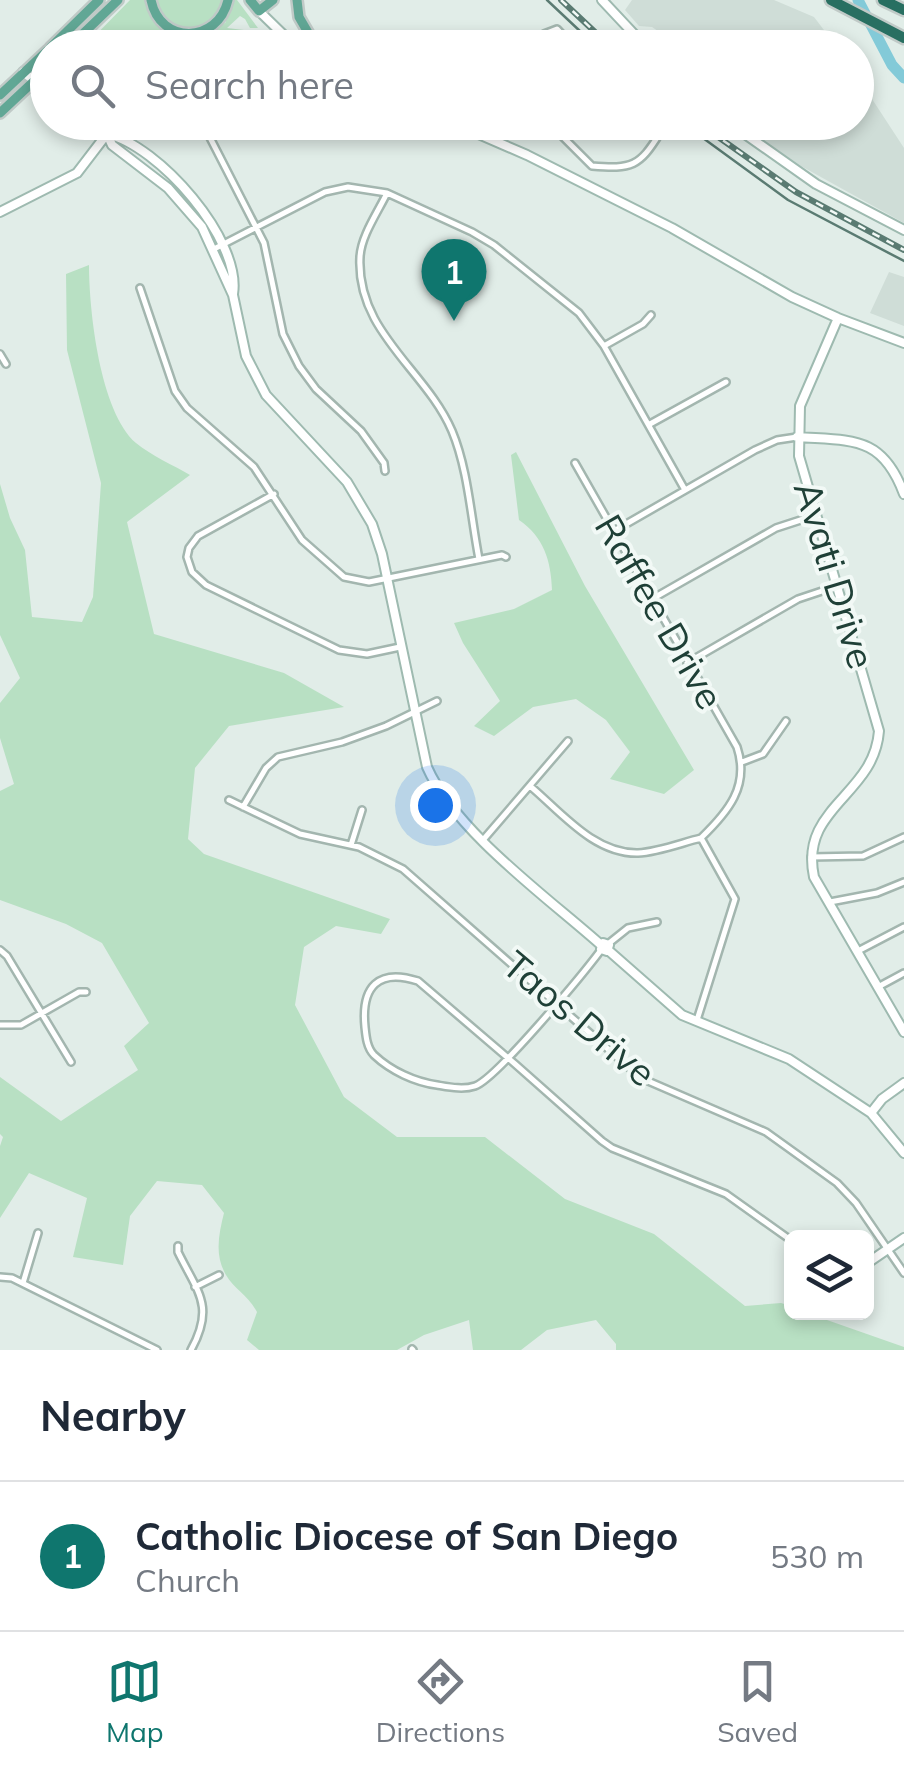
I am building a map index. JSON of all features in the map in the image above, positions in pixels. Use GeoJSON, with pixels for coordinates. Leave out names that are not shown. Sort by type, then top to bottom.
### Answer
{"type":"FeatureCollection","features":[{"type":"Feature","properties":{"kind":"highway"},"geometry":{"type":"LineString","coordinates":[[831,0],[904,38]]}},
{"type":"Feature","properties":{"kind":"highway"},"geometry":{"type":"LineString","coordinates":[[884,0],[904,10]]}},
{"type":"Feature","properties":{"kind":"main road"},"geometry":{"type":"LineString","coordinates":[[68,30],[99,0]]}},
{"type":"Feature","properties":{"kind":"main road"},"geometry":{"type":"LineString","coordinates":[[87,30],[118,0]]}},
{"type":"Feature","properties":{"kind":"main road"},"geometry":{"type":"LineString","coordinates":[[150,0],[160,22],[172,30]]}},
{"type":"Feature","properties":{"kind":"main road"},"geometry":{"type":"LineString","coordinates":[[208,30],[220,20],[228,0]]}},
{"type":"Feature","properties":{"kind":"main road"},"geometry":{"type":"LineString","coordinates":[[250,0],[279,30]]}},
{"type":"Feature","properties":{"kind":"main road"},"geometry":{"type":"LineString","coordinates":[[259,10],[273,0]]}},
{"type":"Feature","properties":{"kind":"main road"},"geometry":{"type":"LineString","coordinates":[[297,0],[307,30]]}},
{"type":"Feature","properties":{"kind":"main road"},"geometry":{"type":"LineString","coordinates":[[602,0],[631,30]]}},
{"type":"Feature","properties":{"kind":"main road"},"geometry":{"type":"LineString","coordinates":[[0,95],[30,66]]}},
{"type":"Feature","properties":{"kind":"main road"},"geometry":{"type":"LineString","coordinates":[[23,72],[30,78]]}},
{"type":"Feature","properties":{"kind":"main road"},"geometry":{"type":"LineString","coordinates":[[0,114],[30,84]]}},
{"type":"Feature","properties":{"kind":"main road"},"geometry":{"type":"LineString","coordinates":[[0,212],[67,181],[78,173],[103,140]]}},
{"type":"Feature","properties":{"kind":"main road"},"geometry":{"type":"LineString","coordinates":[[110,140],[154,174],[194,215],[218,247],[235,283],[232,295],[246,356],[256,379],[361,502],[382,554],[414,713],[435,784],[454,812],[670,1007],[789,1059],[871,1113],[904,1153]]}},
{"type":"Feature","properties":{"kind":"main road"},"geometry":{"type":"LineString","coordinates":[[493,140],[672,228],[792,297],[904,343]]}},
{"type":"Feature","properties":{"kind":"main road"},"geometry":{"type":"LineString","coordinates":[[754,140],[816,184],[904,230]]}},
{"type":"Feature","properties":{"kind":"main road","name":"Avati Drive"},"geometry":{"type":"LineString","coordinates":[[810,857],[817,830],[870,766],[878,746],[878,724],[799,456],[797,437],[800,406],[838,318]]}},
{"type":"Feature","properties":{"kind":"main road"},"geometry":{"type":"LineString","coordinates":[[797,437],[865,443],[883,455],[904,494]]}},
{"type":"Feature","properties":{"kind":"main road"},"geometry":{"type":"LineString","coordinates":[[810,857],[814,877],[904,1032]]}},
{"type":"Feature","properties":{"kind":"main road"},"geometry":{"type":"LineString","coordinates":[[871,1113],[882,1099],[904,1084]]}},
{"type":"Feature","properties":{"kind":"main road"},"geometry":{"type":"LineString","coordinates":[[874,1259],[904,1238]]}},
{"type":"Feature","properties":{"kind":"street"},"geometry":{"type":"LineString","coordinates":[[211,140],[269,255],[284,334],[299,366],[316,389],[360,432],[384,463],[385,471]]}},
{"type":"Feature","properties":{"kind":"street"},"geometry":{"type":"LineString","coordinates":[[566,140],[592,166],[623,168],[644,160],[656,140]]}},
{"type":"Feature","properties":{"kind":"street"},"geometry":{"type":"LineString","coordinates":[[218,247],[325,192],[348,187],[388,193],[494,245],[579,313],[604,346],[685,490]]}},
{"type":"Feature","properties":{"kind":"street"},"geometry":{"type":"LineString","coordinates":[[388,193],[363,242],[360,257],[367,303],[384,338],[451,429],[479,560]]}},
{"type":"Feature","properties":{"kind":"street"},"geometry":{"type":"LineString","coordinates":[[140,288],[175,391],[187,408],[254,467],[302,540],[344,577],[368,582],[502,555],[506,558]]}},
{"type":"Feature","properties":{"kind":"street"},"geometry":{"type":"LineString","coordinates":[[604,346],[643,324],[650,314]]}},
{"type":"Feature","properties":{"kind":"street"},"geometry":{"type":"LineString","coordinates":[[0,354],[6,364]]}},
{"type":"Feature","properties":{"kind":"street"},"geometry":{"type":"LineString","coordinates":[[650,424],[726,382]]}},
{"type":"Feature","properties":{"kind":"street"},"geometry":{"type":"LineString","coordinates":[[614,532],[755,450],[777,440],[797,437]]}},
{"type":"Feature","properties":{"kind":"street","name":"Raffee Drive"},"geometry":{"type":"LineString","coordinates":[[575,463],[742,762]]}},
{"type":"Feature","properties":{"kind":"street"},"geometry":{"type":"LineString","coordinates":[[274,494],[194,540],[187,557],[192,572],[206,585],[339,650],[366,654],[400,647]]}},
{"type":"Feature","properties":{"kind":"street"},"geometry":{"type":"LineString","coordinates":[[652,599],[776,528],[816,515]]}},
{"type":"Feature","properties":{"kind":"street"},"geometry":{"type":"LineString","coordinates":[[688,662],[798,598],[837,586]]}},
{"type":"Feature","properties":{"kind":"street"},"geometry":{"type":"LineString","coordinates":[[244,806],[266,768],[278,757],[342,742],[437,701]]}},
{"type":"Feature","properties":{"kind":"street"},"geometry":{"type":"LineString","coordinates":[[530,786],[597,842],[611,848],[642,852],[701,838],[736,798],[742,762],[764,754],[786,721]]}},
{"type":"Feature","properties":{"kind":"street"},"geometry":{"type":"LineString","coordinates":[[483,840],[568,742]]}},
{"type":"Feature","properties":{"kind":"street","name":"Taos Drive"},"geometry":{"type":"LineString","coordinates":[[229,800],[300,834],[385,857],[403,869],[641,1078],[766,1132],[838,1183],[856,1202],[904,1273]]}},
{"type":"Feature","properties":{"kind":"street"},"geometry":{"type":"LineString","coordinates":[[351,846],[362,810]]}},
{"type":"Feature","properties":{"kind":"street"},"geometry":{"type":"LineString","coordinates":[[810,857],[863,856],[904,837]]}},
{"type":"Feature","properties":{"kind":"street"},"geometry":{"type":"LineString","coordinates":[[696,1021],[735,898],[701,838]]}},
{"type":"Feature","properties":{"kind":"street"},"geometry":{"type":"LineString","coordinates":[[828,903],[878,893],[904,882]]}},
{"type":"Feature","properties":{"kind":"street"},"geometry":{"type":"LineString","coordinates":[[657,922],[628,928],[605,947],[508,1058],[477,1086],[462,1089],[410,1079],[372,1054],[366,1040],[362,1006],[368,991],[387,978],[404,976],[418,981],[508,1058],[612,1148],[726,1194],[784,1234]]}},
{"type":"Feature","properties":{"kind":"street"},"geometry":{"type":"LineString","coordinates":[[857,952],[904,927]]}},
{"type":"Feature","properties":{"kind":"street"},"geometry":{"type":"LineString","coordinates":[[0,950],[71,1062]]}},
{"type":"Feature","properties":{"kind":"street"},"geometry":{"type":"LineString","coordinates":[[878,987],[904,973]]}},
{"type":"Feature","properties":{"kind":"street"},"geometry":{"type":"LineString","coordinates":[[0,1026],[20,1025],[78,992],[86,992]]}},
{"type":"Feature","properties":{"kind":"street"},"geometry":{"type":"LineString","coordinates":[[23,1284],[38,1233]]}},
{"type":"Feature","properties":{"kind":"street"},"geometry":{"type":"LineString","coordinates":[[178,1246],[204,1311],[203,1328],[190,1350]]}},
{"type":"Feature","properties":{"kind":"street"},"geometry":{"type":"LineString","coordinates":[[195,1287],[219,1274]]}},
{"type":"Feature","properties":{"kind":"street"},"geometry":{"type":"LineString","coordinates":[[0,1277],[12,1278],[157,1350]]}},
{"type":"Feature","properties":{"kind":"shaded area"},"geometry":{"type":"Polygon","coordinates":[[[632,0],[774,0],[814,17],[824,30],[656,30],[639,26],[625,10],[632,0]]]}},
{"type":"Feature","properties":{"kind":"shaded area"},"geometry":{"type":"Polygon","coordinates":[[[874,102],[904,148],[904,223],[801,166],[764,140],[874,140],[874,102]]]}},
{"type":"Feature","properties":{"kind":"shaded area"},"geometry":{"type":"Polygon","coordinates":[[[889,272],[904,277],[904,326],[870,313],[889,272]]]}},
{"type":"Feature","properties":{"kind":"green space"},"geometry":{"type":"Polygon","coordinates":[[[130,0],[149,0],[166,30],[101,30],[130,0]]]}},
{"type":"Feature","properties":{"kind":"green space"},"geometry":{"type":"Polygon","coordinates":[[[155,0],[224,0],[220,15],[200,30],[183,28],[162,15],[155,0]]]}},
{"type":"Feature","properties":{"kind":"green space"},"geometry":{"type":"Polygon","coordinates":[[[231,0],[237,0],[258,28],[250,28],[240,16],[227,28],[244,30],[215,30],[226,22],[231,0]]]}},
{"type":"Feature","properties":{"kind":"green space"},"geometry":{"type":"Polygon","coordinates":[[[89,265],[99,360],[113,409],[124,428],[136,443],[190,475],[127,522],[154,634],[284,673],[344,707],[229,726],[195,768],[188,839],[204,854],[390,919],[381,934],[336,926],[304,947],[295,1005],[344,1097],[397,1137],[485,1137],[565,1199],[654,1234],[745,1306],[781,1303],[784,1320],[827,1320],[904,1350],[616,1350],[616,1344],[596,1320],[547,1330],[521,1350],[473,1350],[469,1320],[424,1335],[397,1350],[259,1350],[247,1340],[257,1312],[229,1280],[220,1260],[219,1236],[224,1213],[202,1185],[157,1181],[130,1216],[123,1265],[73,1257],[87,1198],[29,1173],[0,1218],[0,1077],[61,1121],[138,1070],[124,1046],[149,1023],[102,943],[66,924],[0,900],[0,791],[14,784],[0,738],[0,703],[20,678],[0,635],[0,484],[25,550],[32,617],[82,622],[93,597],[101,483],[67,350],[66,274],[89,265]]]}},
{"type":"Feature","properties":{"kind":"green space"},"geometry":{"type":"Polygon","coordinates":[[[516,452],[585,586],[694,770],[664,794],[610,779],[630,752],[606,720],[576,699],[533,707],[494,736],[474,726],[500,701],[454,623],[514,609],[552,590],[544,550],[535,534],[519,520],[511,455],[516,452]]]}},
{"type":"Feature","properties":{"kind":"waterway"},"geometry":{"type":"LineString","coordinates":[[858,0],[874,30]]}},
{"type":"Feature","properties":{"kind":"waterway"},"geometry":{"type":"LineString","coordinates":[[874,31],[892,65],[904,78]]}},
{"type":"Feature","properties":{"kind":"tram line"},"geometry":{"type":"LineString","coordinates":[[547,0],[579,30]]}},
{"type":"Feature","properties":{"kind":"tram line"},"geometry":{"type":"LineString","coordinates":[[706,140],[788,200],[904,261]]}},
{"type":"Feature","properties":{"kind":"railway"},"geometry":{"type":"LineString","coordinates":[[561,0],[593,30]]}},
{"type":"Feature","properties":{"kind":"railway"},"geometry":{"type":"LineString","coordinates":[[722,140],[796,192],[904,250]]}},
{"type":"Feature","properties":{"kind":"place","name":"Catholic Diocese of San Diego"},"geometry":{"type":"Point","coordinates":[454,321]}}]}
